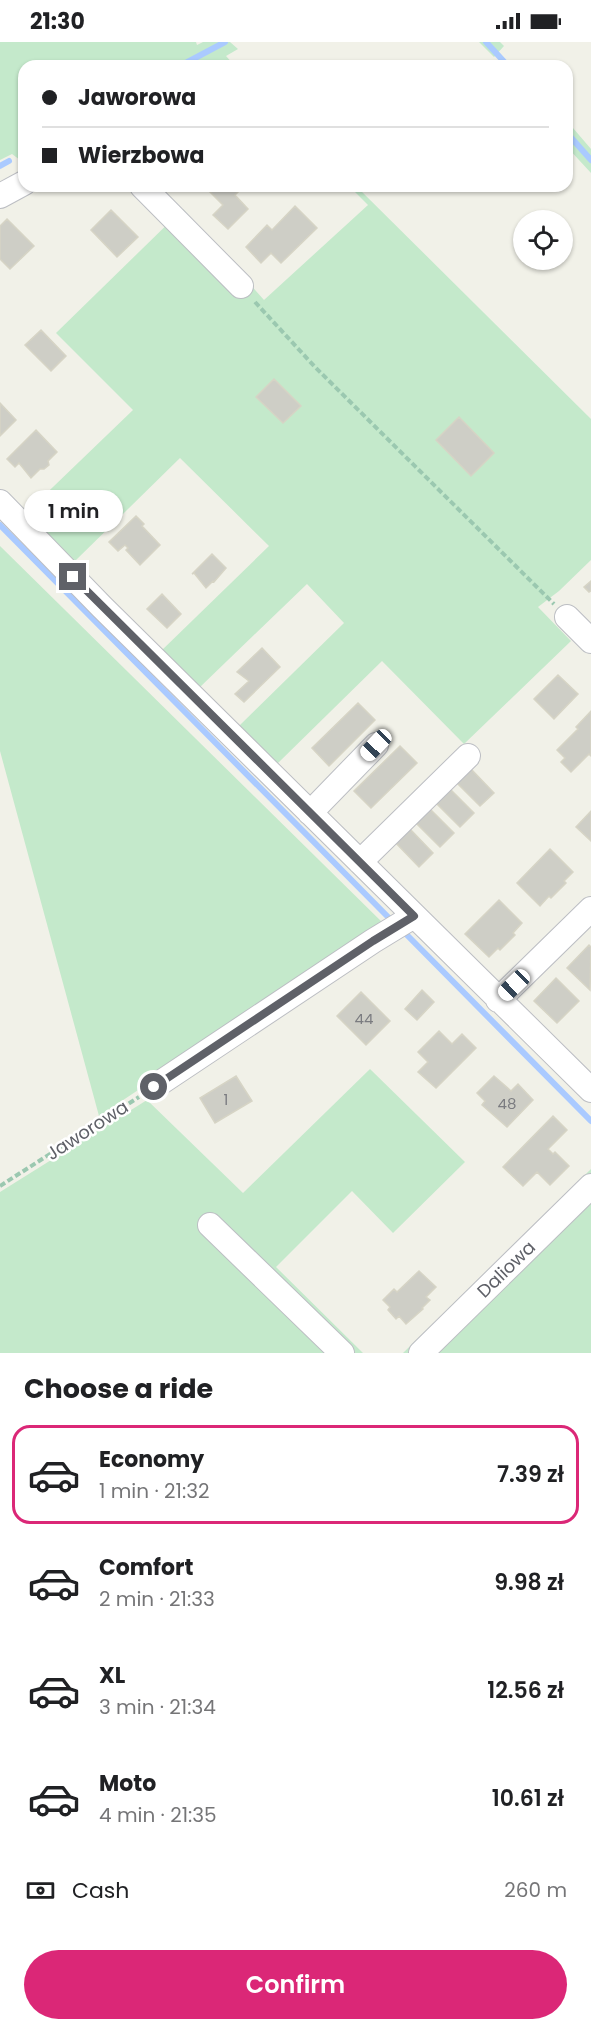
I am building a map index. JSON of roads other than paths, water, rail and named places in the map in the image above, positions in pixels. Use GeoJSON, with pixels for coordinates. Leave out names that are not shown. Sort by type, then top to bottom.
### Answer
{"type":"FeatureCollection","features":[{"type":"Feature","properties":{"kind":"street"},"geometry":{"type":"LineString","coordinates":[[0,196],[18,186]]}},
{"type":"Feature","properties":{"kind":"street"},"geometry":{"type":"LineString","coordinates":[[148,192],[241,285]]}},
{"type":"Feature","properties":{"kind":"street"},"geometry":{"type":"LineString","coordinates":[[0,502],[102,607],[591,1090]]}},
{"type":"Feature","properties":{"kind":"street"},"geometry":{"type":"LineString","coordinates":[[567,617],[591,641]]}},
{"type":"Feature","properties":{"kind":"street"},"geometry":{"type":"LineString","coordinates":[[310,813],[376,745]]}},
{"type":"Feature","properties":{"kind":"street"},"geometry":{"type":"LineString","coordinates":[[360,862],[468,756]]}},
{"type":"Feature","properties":{"kind":"street"},"geometry":{"type":"LineString","coordinates":[[498,1000],[591,909]]}},
{"type":"Feature","properties":{"kind":"street"},"geometry":{"type":"LineString","coordinates":[[154,1087],[414,916]]}},
{"type":"Feature","properties":{"kind":"street","name":"Daliowa"},"geometry":{"type":"LineString","coordinates":[[421,1353],[591,1186]]}},
{"type":"Feature","properties":{"kind":"street"},"geometry":{"type":"LineString","coordinates":[[210,1225],[342,1353]]}},
{"type":"Feature","properties":{"kind":"waterway"},"geometry":{"type":"LineString","coordinates":[[191,60],[225,42]]}},
{"type":"Feature","properties":{"kind":"waterway"},"geometry":{"type":"LineString","coordinates":[[486,42],[502,60]]}},
{"type":"Feature","properties":{"kind":"waterway"},"geometry":{"type":"LineString","coordinates":[[573,140],[591,160]]}},
{"type":"Feature","properties":{"kind":"waterway"},"geometry":{"type":"LineString","coordinates":[[0,166],[9,161]]}},
{"type":"Feature","properties":{"kind":"waterway"},"geometry":{"type":"LineString","coordinates":[[0,525],[392,921]]}},
{"type":"Feature","properties":{"kind":"waterway"},"geometry":{"type":"LineString","coordinates":[[403,931],[591,1121]]}}]}
